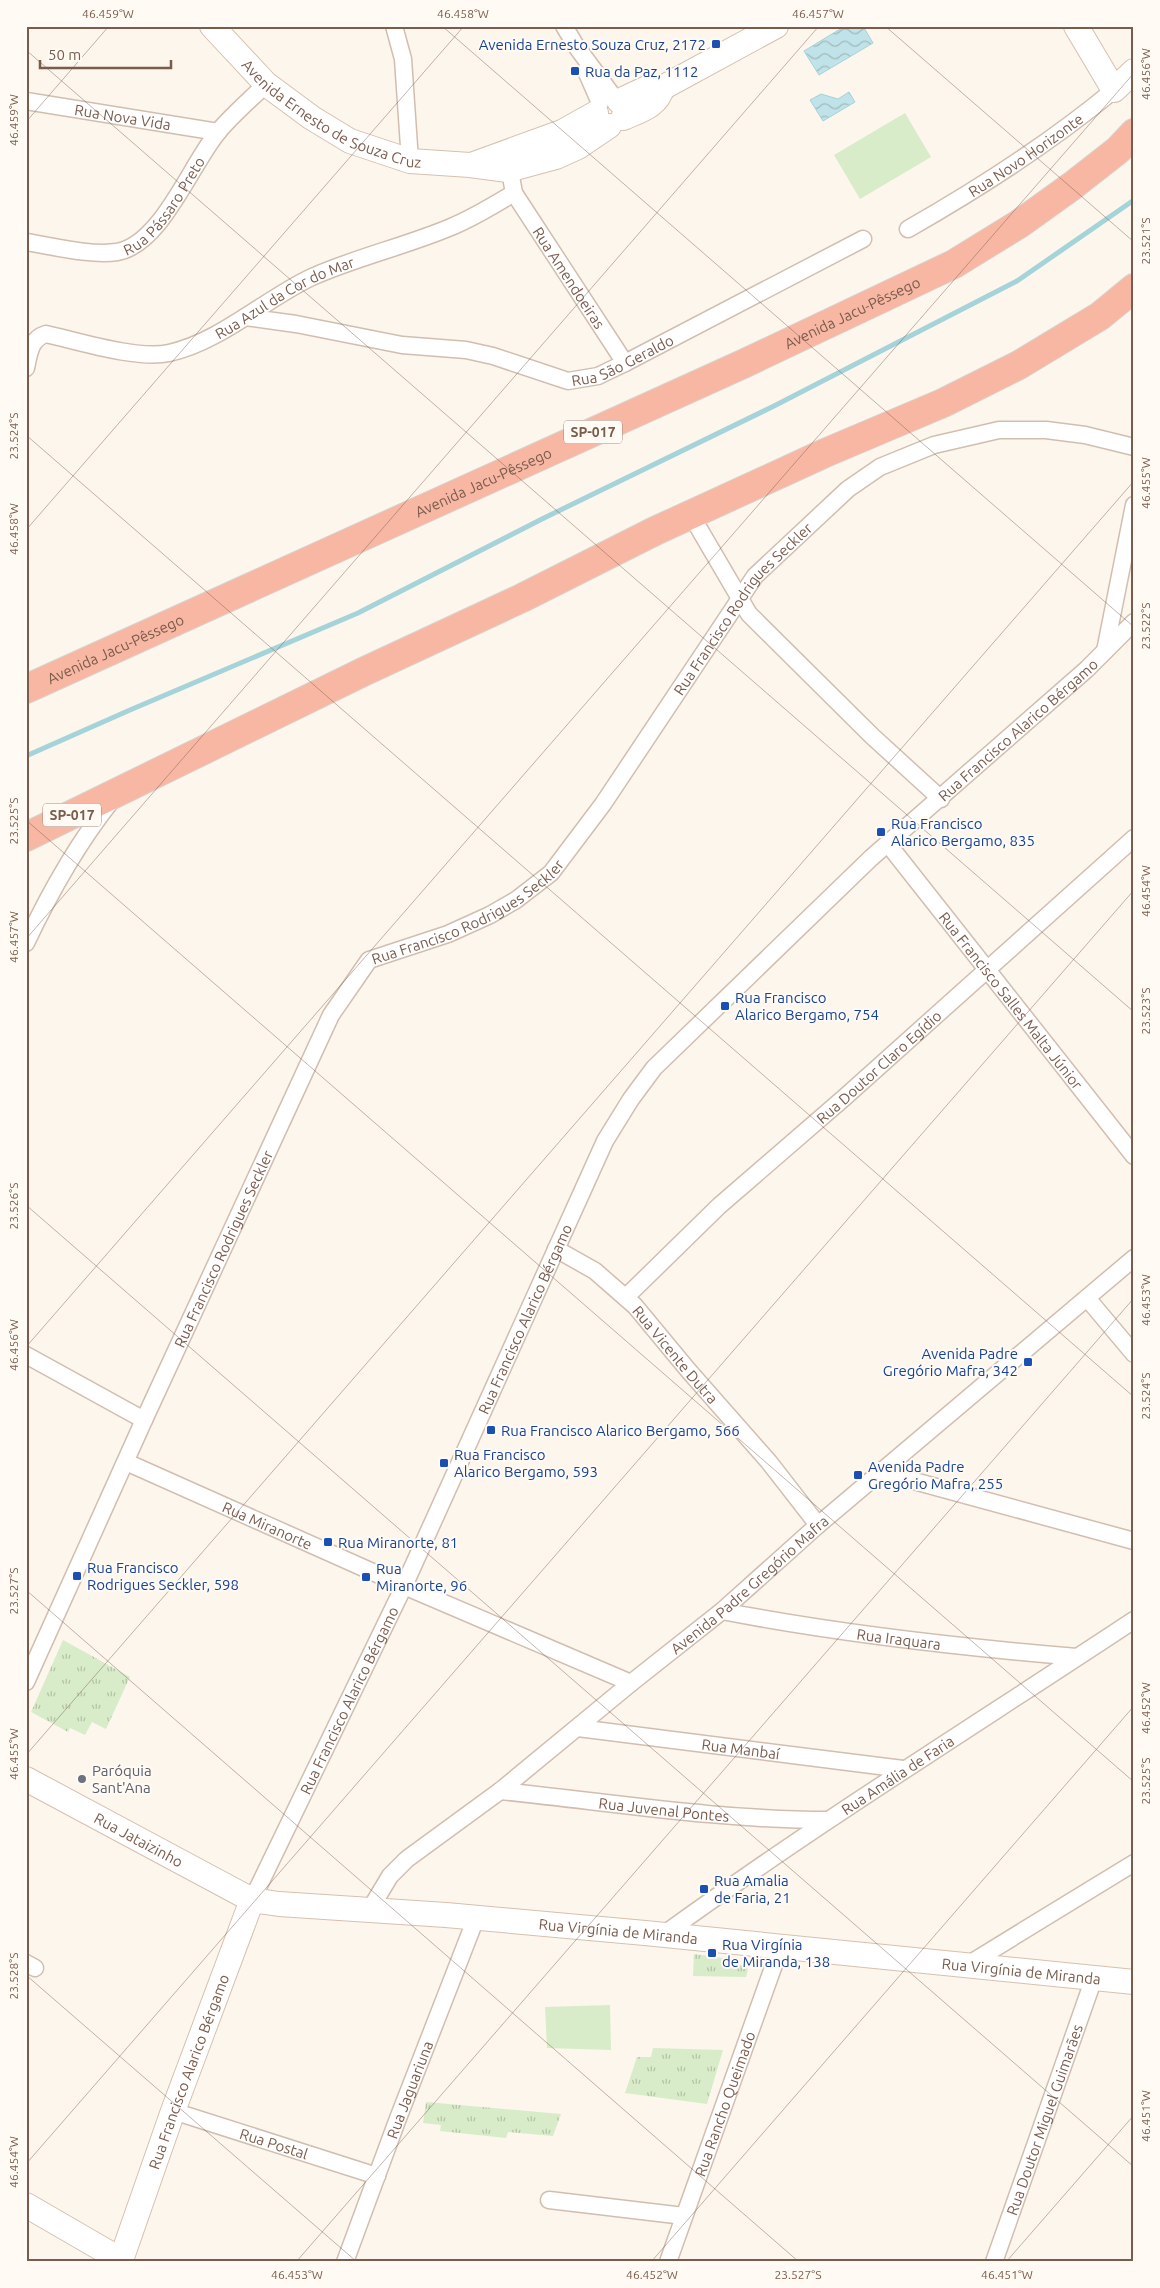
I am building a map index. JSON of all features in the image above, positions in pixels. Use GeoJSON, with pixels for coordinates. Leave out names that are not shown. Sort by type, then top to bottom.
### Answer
{"type":"FeatureCollection","features":[{"type":"Feature","properties":{"kind":"highway","name":"Avenida Jacu-Pêssego"},"geometry":{"type":"LineString","coordinates":[[26,689],[743,364],[954,264],[1019,224],[1072,186],[1118,150],[1134,133]]}},
{"type":"Feature","properties":{"kind":"highway","name":"SP-017"},"geometry":{"type":"LineString","coordinates":[[26,837],[691,515],[943,403],[1019,365],[1100,316],[1134,288]]}},
{"type":"Feature","properties":{"kind":"street","name":"Avenida Ernesto de Souza Cruz"},"geometry":{"type":"LineString","coordinates":[[212,26],[266,84],[312,118],[350,141],[410,161],[470,165],[556,157],[578,147],[610,110],[649,87],[662,88],[776,26]]}},
{"type":"Feature","properties":{"kind":"street"},"geometry":{"type":"LineString","coordinates":[[394,26],[403,59],[410,161]]}},
{"type":"Feature","properties":{"kind":"street"},"geometry":{"type":"LineString","coordinates":[[564,26],[610,110]]}},
{"type":"Feature","properties":{"kind":"street"},"geometry":{"type":"LineString","coordinates":[[1076,26],[1114,90]]}},
{"type":"Feature","properties":{"kind":"street","name":"Rua Novo Horizonte"},"geometry":{"type":"LineString","coordinates":[[908,229],[1012,166],[1088,112],[1134,71]]}},
{"type":"Feature","properties":{"kind":"street","name":"Rua Pássaro Preto"},"geometry":{"type":"LineString","coordinates":[[26,242],[79,251],[117,252],[136,245],[157,226],[218,132],[266,84]]}},
{"type":"Feature","properties":{"kind":"street","name":"Rua Nova Vida"},"geometry":{"type":"LineString","coordinates":[[26,101],[218,132]]}},
{"type":"Feature","properties":{"kind":"street"},"geometry":{"type":"LineString","coordinates":[[508,161],[514,193]]}},
{"type":"Feature","properties":{"kind":"street","name":"Rua Azul da Cor do Mar"},"geometry":{"type":"LineString","coordinates":[[26,368],[35,340],[46,334],[117,350],[144,353],[168,353],[195,344],[312,277],[450,228],[514,193]]}},
{"type":"Feature","properties":{"kind":"street","name":"Rua Amendoeiras"},"geometry":{"type":"LineString","coordinates":[[514,193],[625,363]]}},
{"type":"Feature","properties":{"kind":"street","name":"Rua São Geraldo"},"geometry":{"type":"LineString","coordinates":[[245,317],[296,324],[402,345],[466,350],[492,356],[568,382],[598,376],[863,240]]}},
{"type":"Feature","properties":{"kind":"street","name":"Rua Francisco Rodrigues Seckler"},"geometry":{"type":"LineString","coordinates":[[26,1682],[144,1420],[331,1015],[368,960],[448,934],[490,915],[516,900],[551,873],[603,804],[755,576],[780,550],[848,489],[880,467],[934,445],[999,430],[1046,430],[1085,435],[1134,447]]}},
{"type":"Feature","properties":{"kind":"street"},"geometry":{"type":"LineString","coordinates":[[1105,651],[1134,505]]}},
{"type":"Feature","properties":{"kind":"street"},"geometry":{"type":"LineString","coordinates":[[691,515],[749,614],[872,736],[941,799]]}},
{"type":"Feature","properties":{"kind":"street","name":"Rua Francisco Alarico Bérgamo"},"geometry":{"type":"LineString","coordinates":[[121,2261],[173,2111],[252,1900],[404,1586],[605,1141],[631,1099],[654,1068],[888,844],[941,799],[1105,651],[1134,622]]}},
{"type":"Feature","properties":{"kind":"street"},"geometry":{"type":"LineString","coordinates":[[26,943],[46,899],[68,860],[90,827],[117,793]]}},
{"type":"Feature","properties":{"kind":"street","name":"Rua Doutor Claro Egídio"},"geometry":{"type":"LineString","coordinates":[[626,1298],[719,1206],[1134,838]]}},
{"type":"Feature","properties":{"kind":"street","name":"Rua Francisco Salles Malta Júnior"},"geometry":{"type":"LineString","coordinates":[[888,844],[1134,1156]]}},
{"type":"Feature","properties":{"kind":"street","name":"Rua Vicente Dutra"},"geometry":{"type":"LineString","coordinates":[[556,1249],[595,1271],[636,1306],[688,1370],[769,1462],[818,1525]]}},
{"type":"Feature","properties":{"kind":"street","name":"Avenida Padre Gregório Mafra"},"geometry":{"type":"LineString","coordinates":[[369,1911],[390,1876],[407,1859],[500,1791],[722,1611],[818,1525],[1134,1258]]}},
{"type":"Feature","properties":{"kind":"street"},"geometry":{"type":"LineString","coordinates":[[1087,1298],[1134,1354]]}},
{"type":"Feature","properties":{"kind":"street"},"geometry":{"type":"LineString","coordinates":[[26,1355],[144,1420]]}},
{"type":"Feature","properties":{"kind":"street","name":"Rua Miranorte"},"geometry":{"type":"LineString","coordinates":[[126,1462],[404,1586],[631,1683]]}},
{"type":"Feature","properties":{"kind":"street"},"geometry":{"type":"LineString","coordinates":[[881,1472],[1134,1540]]}},
{"type":"Feature","properties":{"kind":"street","name":"Rua Iraquara"},"geometry":{"type":"LineString","coordinates":[[722,1611],[791,1624],[944,1646],[1077,1658]]}},
{"type":"Feature","properties":{"kind":"street","name":"Rua Amália de Faria"},"geometry":{"type":"LineString","coordinates":[[663,1935],[903,1769],[1134,1620]]}},
{"type":"Feature","properties":{"kind":"street","name":"Rua Manbaí"},"geometry":{"type":"LineString","coordinates":[[578,1728],[903,1769]]}},
{"type":"Feature","properties":{"kind":"street","name":"Rua Jataizinho"},"geometry":{"type":"LineString","coordinates":[[26,1779],[252,1900]]}},
{"type":"Feature","properties":{"kind":"street","name":"Rua Juvenal Pontes"},"geometry":{"type":"LineString","coordinates":[[500,1791],[697,1814],[784,1820],[828,1820]]}},
{"type":"Feature","properties":{"kind":"street"},"geometry":{"type":"LineString","coordinates":[[969,1964],[1134,1863]]}},
{"type":"Feature","properties":{"kind":"street","name":"Rua Virgínia de Miranda"},"geometry":{"type":"LineString","coordinates":[[252,1900],[663,1935],[780,1948],[969,1964],[1134,1982]]}},
{"type":"Feature","properties":{"kind":"street","name":"Rua Jaguariuna"},"geometry":{"type":"LineString","coordinates":[[345,2262],[476,1918]]}},
{"type":"Feature","properties":{"kind":"street","name":"Rua Rancho Queimado"},"geometry":{"type":"LineString","coordinates":[[668,2262],[780,1948]]}},
{"type":"Feature","properties":{"kind":"street","name":"Rua Doutor Miguel Guimarães"},"geometry":{"type":"LineString","coordinates":[[994,2262],[1094,1978]]}},
{"type":"Feature","properties":{"kind":"street","name":"Rua Postal"},"geometry":{"type":"LineString","coordinates":[[173,2111],[377,2176]]}},
{"type":"Feature","properties":{"kind":"street"},"geometry":{"type":"LineString","coordinates":[[549,2200],[684,2216]]}},
{"type":"Feature","properties":{"kind":"street"},"geometry":{"type":"LineString","coordinates":[[26,2205],[121,2261]]}},
{"type":"Feature","properties":{"kind":"green space"},"geometry":{"type":"Polygon","coordinates":[[[905,113],[931,157],[860,199],[834,155],[905,113]]]}},
{"type":"Feature","properties":{"kind":"green space"},"geometry":{"type":"Polygon","coordinates":[[[63,1640],[130,1677],[106,1729],[92,1722],[85,1735],[70,1728],[68,1732],[31,1712],[63,1640]]]}},
{"type":"Feature","properties":{"kind":"green space"},"geometry":{"type":"Polygon","coordinates":[[[694,1954],[729,1959],[748,1969],[746,1977],[693,1976],[694,1954]]]}},
{"type":"Feature","properties":{"kind":"green space"},"geometry":{"type":"Polygon","coordinates":[[[610,2005],[611,2050],[547,2048],[545,2007],[610,2005]]]}},
{"type":"Feature","properties":{"kind":"green space"},"geometry":{"type":"Polygon","coordinates":[[[653,2048],[723,2050],[707,2104],[625,2093],[637,2057],[651,2057],[653,2048]]]}},
{"type":"Feature","properties":{"kind":"green space"},"geometry":{"type":"Polygon","coordinates":[[[426,2102],[561,2114],[553,2136],[508,2132],[506,2138],[440,2131],[441,2125],[423,2123],[426,2102]]]}},
{"type":"Feature","properties":{"kind":"water"},"geometry":{"type":"Polygon","coordinates":[[[845,26],[863,26],[873,43],[819,75],[804,51],[845,26]]]}},
{"type":"Feature","properties":{"kind":"water"},"geometry":{"type":"Polygon","coordinates":[[[849,92],[855,102],[823,121],[810,100],[821,94],[838,99],[849,92]]]}},
{"type":"Feature","properties":{"kind":"waterway"},"geometry":{"type":"LineString","coordinates":[[26,756],[358,613],[542,519],[774,406],[1017,281],[1134,200]]}},
{"type":"Feature","properties":{"kind":"place","name":"Avenida Ernesto Souza Cruz, 2172"},"geometry":{"type":"Point","coordinates":[716,44]}},
{"type":"Feature","properties":{"kind":"place","name":"Rua da Paz, 1112"},"geometry":{"type":"Point","coordinates":[575,71]}},
{"type":"Feature","properties":{"kind":"place","name":"Rua Francisco Alarico Bergamo, 835"},"geometry":{"type":"Point","coordinates":[881,832]}},
{"type":"Feature","properties":{"kind":"place","name":"Rua Francisco Alarico Bergamo, 754"},"geometry":{"type":"Point","coordinates":[725,1006]}},
{"type":"Feature","properties":{"kind":"place","name":"Avenida Padre Gregório Mafra, 342"},"geometry":{"type":"Point","coordinates":[1028,1362]}},
{"type":"Feature","properties":{"kind":"place","name":"Rua Francisco Alarico Bergamo, 566"},"geometry":{"type":"Point","coordinates":[491,1430]}},
{"type":"Feature","properties":{"kind":"place","name":"Rua Francisco Alarico Bergamo, 593"},"geometry":{"type":"Point","coordinates":[444,1463]}},
{"type":"Feature","properties":{"kind":"place","name":"Avenida Padre Gregório Mafra, 255"},"geometry":{"type":"Point","coordinates":[858,1475]}},
{"type":"Feature","properties":{"kind":"place","name":"Rua Miranorte, 81"},"geometry":{"type":"Point","coordinates":[328,1542]}},
{"type":"Feature","properties":{"kind":"place","name":"Rua Francisco Rodrigues Seckler, 598"},"geometry":{"type":"Point","coordinates":[77,1576]}},
{"type":"Feature","properties":{"kind":"place","name":"Rua Miranorte, 96"},"geometry":{"type":"Point","coordinates":[366,1577]}},
{"type":"Feature","properties":{"kind":"place","name":"Paróquia Sant'Ana"},"geometry":{"type":"Point","coordinates":[82,1779]}},
{"type":"Feature","properties":{"kind":"place","name":"Rua Amalia de Faria, 21"},"geometry":{"type":"Point","coordinates":[704,1889]}},
{"type":"Feature","properties":{"kind":"place","name":"Rua Virgínia de Miranda, 138"},"geometry":{"type":"Point","coordinates":[712,1953]}}]}
